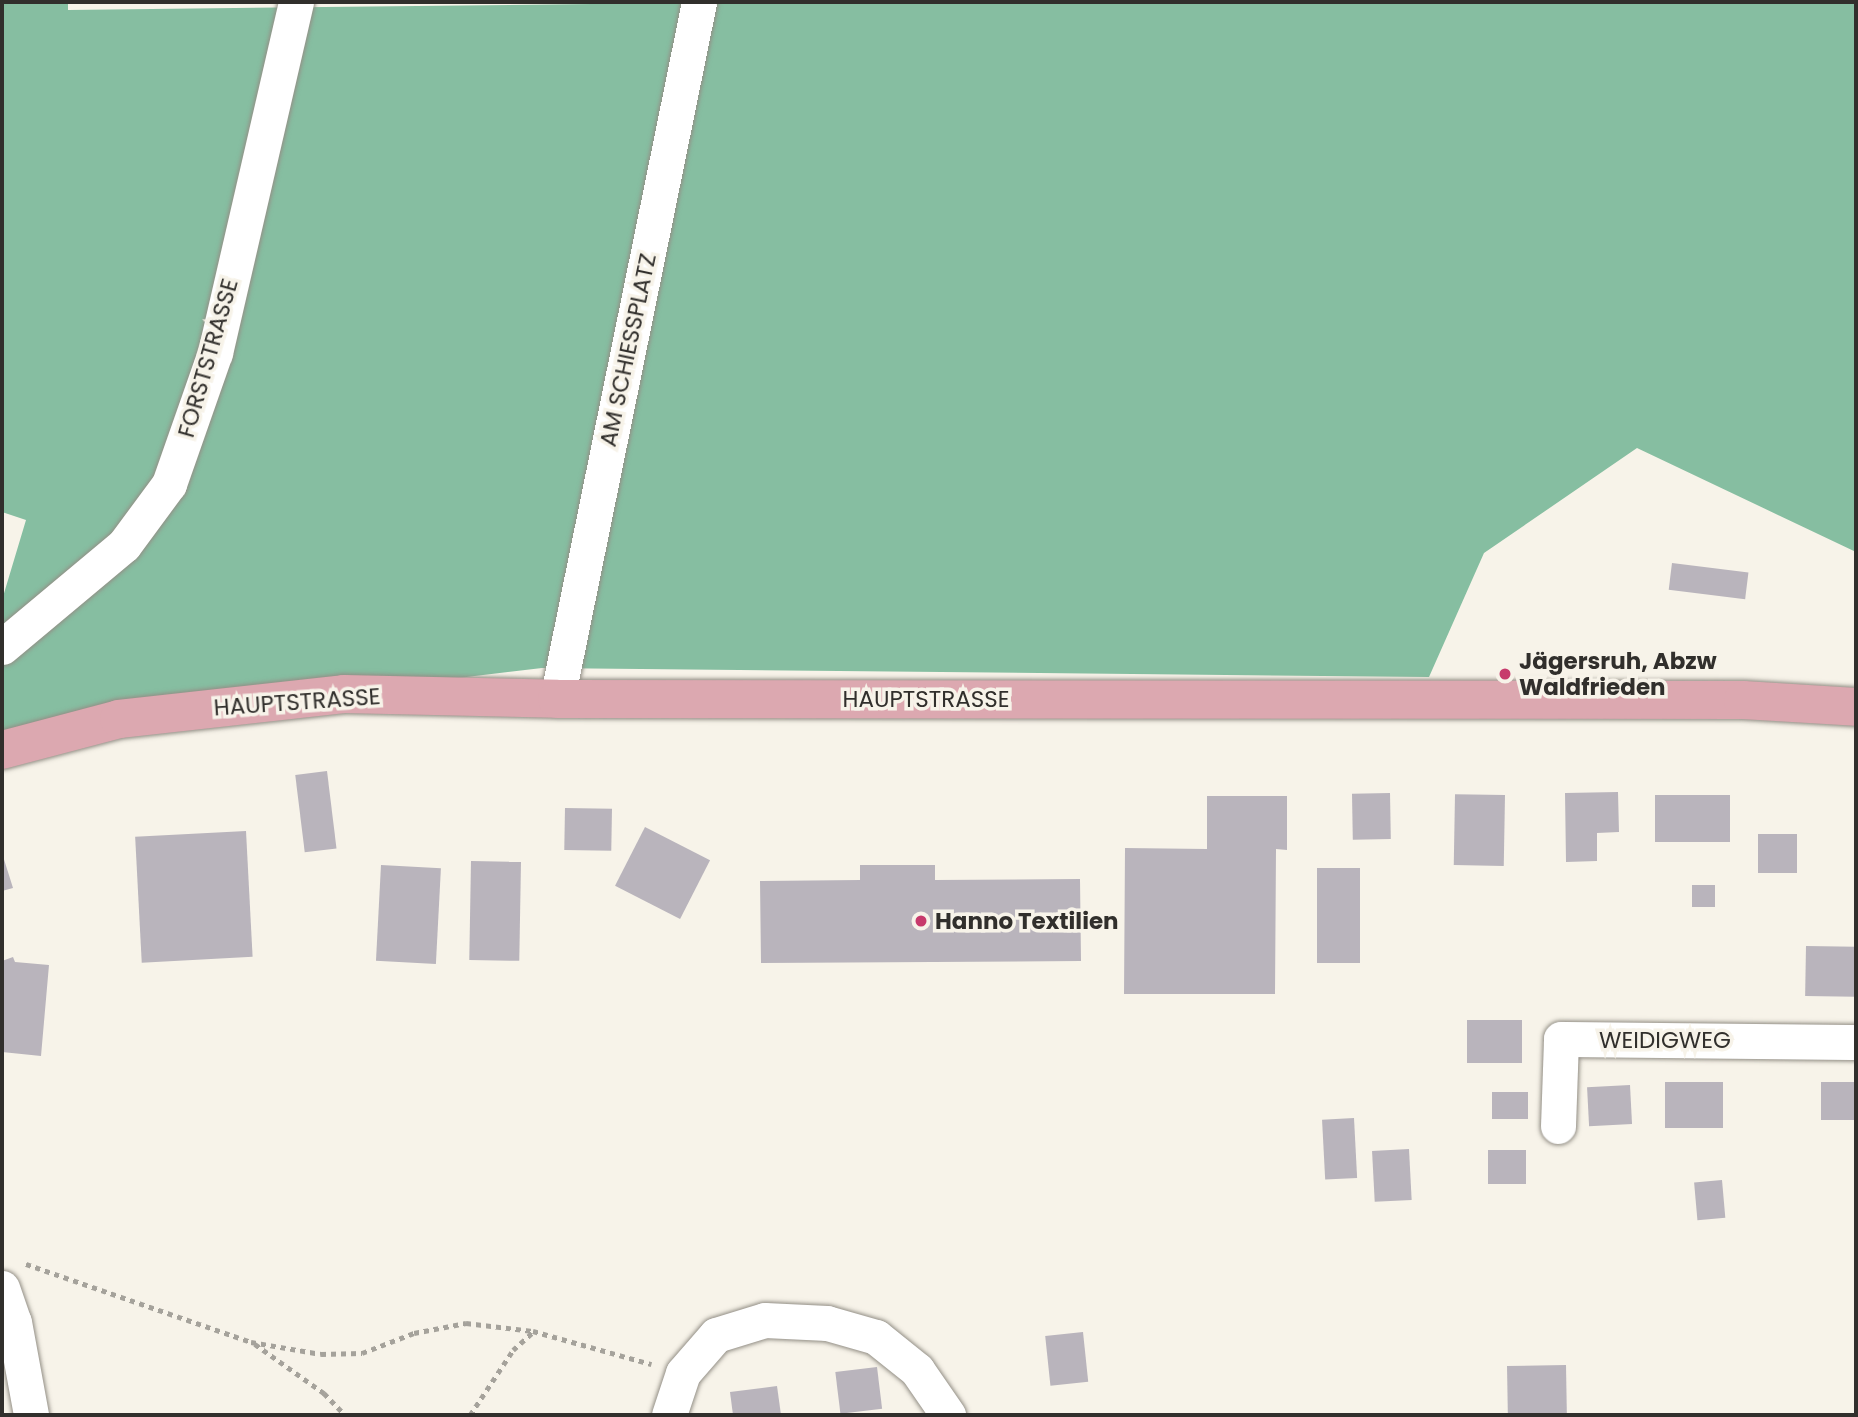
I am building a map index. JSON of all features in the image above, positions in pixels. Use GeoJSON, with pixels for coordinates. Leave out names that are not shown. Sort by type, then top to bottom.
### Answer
{"type":"FeatureCollection","features":[{"type":"Feature","properties":{"kind":"main road","name":"HAUPTSTRASSE"},"geometry":{"type":"LineString","coordinates":[[2,750],[119,719],[344,694],[556,699],[1743,700],[1856,707]]}},
{"type":"Feature","properties":{"kind":"street","name":"FORSTSTRASSE"},"geometry":{"type":"LineString","coordinates":[[2,647],[124,545],[169,484],[215,354],[296,2]]}},
{"type":"Feature","properties":{"kind":"street","name":"AM SCHIESSPLATZ"},"geometry":{"type":"LineString","coordinates":[[556,699],[699,2]]}},
{"type":"Feature","properties":{"kind":"street","name":"WEIDIGWEG"},"geometry":{"type":"LineString","coordinates":[[1558,1126],[1560,1039],[1856,1042]]}},
{"type":"Feature","properties":{"kind":"street"},"geometry":{"type":"LineString","coordinates":[[8,1274],[31,1415]]}},
{"type":"Feature","properties":{"kind":"street"},"geometry":{"type":"LineString","coordinates":[[669,1415],[682,1373],[716,1335],[765,1320],[827,1323],[876,1337],[917,1370],[948,1415]]}},
{"type":"Feature","properties":{"kind":"path"},"geometry":{"type":"LineString","coordinates":[[8,1274],[251,1342],[321,1354],[362,1353],[414,1333],[466,1323],[533,1331],[682,1373]]}},
{"type":"Feature","properties":{"kind":"path"},"geometry":{"type":"LineString","coordinates":[[470,1415],[513,1350],[533,1331]]}},
{"type":"Feature","properties":{"kind":"path"},"geometry":{"type":"LineString","coordinates":[[251,1342],[324,1392],[345,1415]]}},
{"type":"Feature","properties":{"kind":"green space"},"geometry":{"type":"Polygon","coordinates":[[[2,2],[68,2],[68,10],[758,2],[1856,2],[1856,552],[1637,448],[1484,553],[1429,677],[542,668],[2,733],[2,600],[26,520],[2,512],[2,2]]]}},
{"type":"Feature","properties":{"kind":"building"},"geometry":{"type":"Polygon","coordinates":[[[1672,563],[1748,572],[1745,599],[1669,590],[1672,563]]]}},
{"type":"Feature","properties":{"kind":"building"},"geometry":{"type":"Polygon","coordinates":[[[327,771],[337,848],[305,852],[295,775],[327,771]]]}},
{"type":"Feature","properties":{"kind":"building"},"geometry":{"type":"Polygon","coordinates":[[[1618,792],[1619,832],[1597,833],[1597,861],[1566,862],[1565,793],[1618,792]]]}},
{"type":"Feature","properties":{"kind":"building"},"geometry":{"type":"Polygon","coordinates":[[[1390,793],[1391,839],[1353,840],[1352,794],[1390,793]]]}},
{"type":"Feature","properties":{"kind":"building"},"geometry":{"type":"Polygon","coordinates":[[[1455,794],[1505,795],[1504,866],[1454,865],[1455,794]]]}},
{"type":"Feature","properties":{"kind":"building"},"geometry":{"type":"Polygon","coordinates":[[[1655,795],[1730,795],[1730,842],[1655,842],[1655,795]]]}},
{"type":"Feature","properties":{"kind":"building"},"geometry":{"type":"Polygon","coordinates":[[[1207,796],[1287,796],[1287,850],[1276,849],[1275,994],[1124,994],[1125,848],[1207,849],[1207,796]]]}},
{"type":"Feature","properties":{"kind":"building"},"geometry":{"type":"Polygon","coordinates":[[[565,808],[612,809],[611,851],[564,850],[565,808]]]}},
{"type":"Feature","properties":{"kind":"building"},"geometry":{"type":"Polygon","coordinates":[[[645,827],[710,860],[680,919],[615,886],[645,827]]]}},
{"type":"Feature","properties":{"kind":"building"},"geometry":{"type":"Polygon","coordinates":[[[246,831],[253,957],[142,963],[135,837],[246,831]]]}},
{"type":"Feature","properties":{"kind":"building"},"geometry":{"type":"Polygon","coordinates":[[[1758,834],[1797,834],[1797,873],[1758,873],[1758,834]]]}},
{"type":"Feature","properties":{"kind":"building"},"geometry":{"type":"Polygon","coordinates":[[[2,853],[13,888],[2,891],[2,853]]]}},
{"type":"Feature","properties":{"kind":"building"},"geometry":{"type":"Polygon","coordinates":[[[471,861],[521,862],[519,961],[469,960],[471,861]]]}},
{"type":"Feature","properties":{"kind":"building"},"geometry":{"type":"Polygon","coordinates":[[[381,865],[441,868],[436,964],[376,961],[381,865]]]}},
{"type":"Feature","properties":{"kind":"building","name":"Hanno Textilien"},"geometry":{"type":"Polygon","coordinates":[[[860,865],[935,865],[935,880],[1080,879],[1081,961],[761,963],[760,881],[860,880],[860,865]]]}},
{"type":"Feature","properties":{"kind":"building"},"geometry":{"type":"Polygon","coordinates":[[[1317,868],[1360,868],[1360,963],[1317,963],[1317,868]]]}},
{"type":"Feature","properties":{"kind":"building"},"geometry":{"type":"Polygon","coordinates":[[[1692,885],[1715,885],[1715,907],[1692,907],[1692,885]]]}},
{"type":"Feature","properties":{"kind":"building"},"geometry":{"type":"Polygon","coordinates":[[[1806,946],[1856,947],[1855,997],[1805,996],[1806,946]]]}},
{"type":"Feature","properties":{"kind":"building"},"geometry":{"type":"Polygon","coordinates":[[[13,957],[15,962],[49,965],[41,1056],[2,1052],[2,961],[13,957]]]}},
{"type":"Feature","properties":{"kind":"building"},"geometry":{"type":"Polygon","coordinates":[[[1467,1020],[1522,1020],[1522,1063],[1467,1063],[1467,1020]]]}},
{"type":"Feature","properties":{"kind":"building"},"geometry":{"type":"Polygon","coordinates":[[[1665,1082],[1723,1082],[1723,1128],[1665,1128],[1665,1082]]]}},
{"type":"Feature","properties":{"kind":"building"},"geometry":{"type":"Polygon","coordinates":[[[1821,1082],[1856,1082],[1856,1120],[1821,1120],[1821,1082]]]}},
{"type":"Feature","properties":{"kind":"building"},"geometry":{"type":"Polygon","coordinates":[[[1630,1085],[1632,1124],[1589,1126],[1587,1087],[1630,1085]]]}},
{"type":"Feature","properties":{"kind":"building"},"geometry":{"type":"Polygon","coordinates":[[[1492,1092],[1528,1092],[1528,1119],[1492,1119],[1492,1092]]]}},
{"type":"Feature","properties":{"kind":"building"},"geometry":{"type":"Polygon","coordinates":[[[1354,1118],[1357,1178],[1325,1180],[1322,1120],[1354,1118]]]}},
{"type":"Feature","properties":{"kind":"building"},"geometry":{"type":"Polygon","coordinates":[[[1409,1149],[1412,1200],[1375,1202],[1372,1151],[1409,1149]]]}},
{"type":"Feature","properties":{"kind":"building"},"geometry":{"type":"Polygon","coordinates":[[[1488,1150],[1526,1150],[1526,1184],[1488,1184],[1488,1150]]]}},
{"type":"Feature","properties":{"kind":"building"},"geometry":{"type":"Polygon","coordinates":[[[1722,1180],[1725,1218],[1697,1220],[1694,1182],[1722,1180]]]}},
{"type":"Feature","properties":{"kind":"building"},"geometry":{"type":"Polygon","coordinates":[[[1083,1332],[1088,1382],[1050,1386],[1045,1336],[1083,1332]]]}},
{"type":"Feature","properties":{"kind":"building"},"geometry":{"type":"Polygon","coordinates":[[[1566,1365],[1567,1415],[1508,1415],[1507,1366],[1566,1365]]]}},
{"type":"Feature","properties":{"kind":"building"},"geometry":{"type":"Polygon","coordinates":[[[877,1367],[882,1409],[840,1414],[835,1372],[877,1367]]]}},
{"type":"Feature","properties":{"kind":"building"},"geometry":{"type":"Polygon","coordinates":[[[777,1386],[781,1415],[733,1415],[730,1392],[777,1386]]]}},
{"type":"Feature","properties":{"kind":"place","name":"Jägersruh, Abzw Waldfrieden"},"geometry":{"type":"Point","coordinates":[1505,674]}},
{"type":"Feature","properties":{"kind":"place","name":"Hanno Textilien"},"geometry":{"type":"Point","coordinates":[921,921]}}]}
